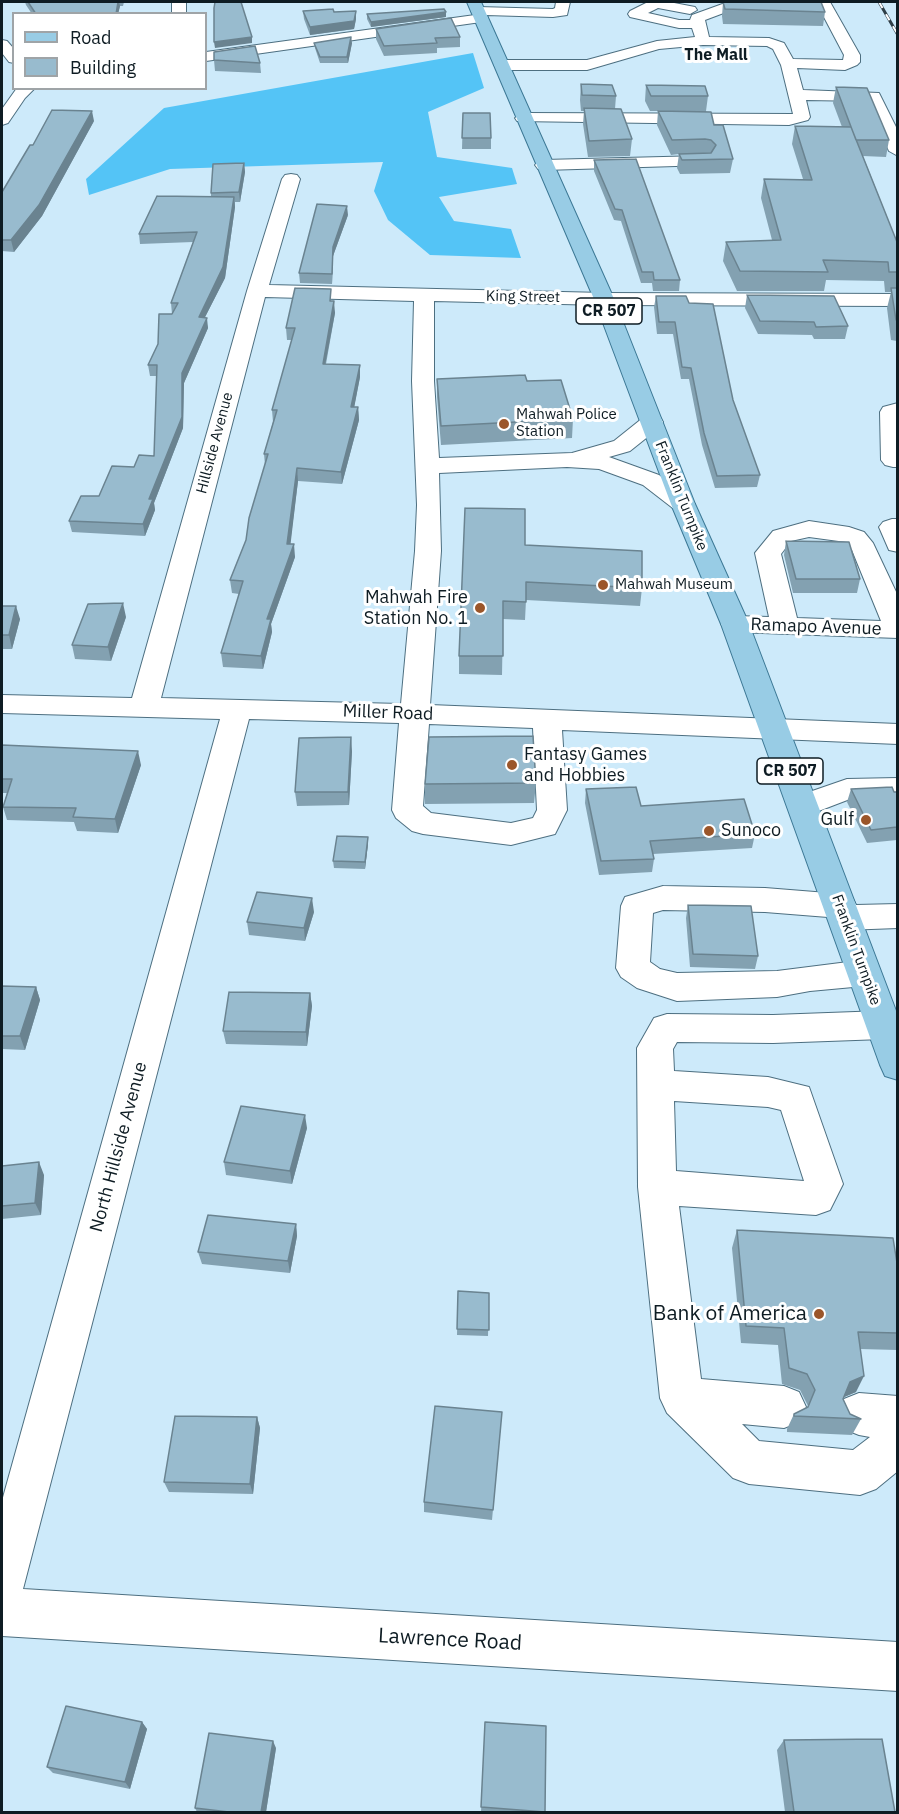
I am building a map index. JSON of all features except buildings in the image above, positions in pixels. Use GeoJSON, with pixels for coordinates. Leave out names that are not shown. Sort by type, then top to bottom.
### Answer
{"type":"FeatureCollection","features":[{"type":"Feature","properties":{"kind":"main road","name":"Franklin Turnpike"},"geometry":{"type":"LineString","coordinates":[[478,10],[523,118],[604,299],[683,504],[735,624],[897,1065]]}},
{"type":"Feature","properties":{"kind":"street"},"geometry":{"type":"LineString","coordinates":[[207,57],[478,10],[562,12],[563,2]]}},
{"type":"Feature","properties":{"kind":"street"},"geometry":{"type":"LineString","coordinates":[[703,41],[697,18],[700,15],[740,2],[758,3]]}},
{"type":"Feature","properties":{"kind":"street"},"geometry":{"type":"LineString","coordinates":[[690,10],[656,3],[635,14],[679,24],[698,24]]}},
{"type":"Feature","properties":{"kind":"street"},"geometry":{"type":"LineString","coordinates":[[787,63],[845,64],[852,62],[852,55],[820,6]]}},
{"type":"Feature","properties":{"kind":"street"},"geometry":{"type":"LineString","coordinates":[[502,65],[587,65],[657,45],[703,41],[769,42],[779,46],[787,63],[802,117],[789,120],[523,118]]}},
{"type":"Feature","properties":{"kind":"street"},"geometry":{"type":"LineString","coordinates":[[2,44],[12,56]]}},
{"type":"Feature","properties":{"kind":"street"},"geometry":{"type":"LineString","coordinates":[[2,120],[25,90]]}},
{"type":"Feature","properties":{"kind":"street"},"geometry":{"type":"LineString","coordinates":[[796,95],[873,96],[897,151]]}},
{"type":"Feature","properties":{"kind":"street"},"geometry":{"type":"LineString","coordinates":[[544,165],[703,161]]}},
{"type":"Feature","properties":{"kind":"street","name":"Hillside Avenue"},"geometry":{"type":"LineString","coordinates":[[144,707],[257,291],[291,179]]}},
{"type":"Feature","properties":{"kind":"street","name":"King Street"},"geometry":{"type":"LineString","coordinates":[[257,291],[604,299],[897,300]]}},
{"type":"Feature","properties":{"kind":"street"},"geometry":{"type":"LineString","coordinates":[[424,295],[428,551],[407,810],[423,824],[511,834],[544,826],[552,810],[547,720]]}},
{"type":"Feature","properties":{"kind":"street"},"geometry":{"type":"LineString","coordinates":[[897,410],[891,412],[890,431],[893,460],[897,460]]}},
{"type":"Feature","properties":{"kind":"street"},"geometry":{"type":"LineString","coordinates":[[567,460],[622,446],[652,422]]}},
{"type":"Feature","properties":{"kind":"street"},"geometry":{"type":"LineString","coordinates":[[426,466],[567,460],[602,462],[651,480],[683,504]]}},
{"type":"Feature","properties":{"kind":"street"},"geometry":{"type":"LineString","coordinates":[[897,527],[892,527],[897,545]]}},
{"type":"Feature","properties":{"kind":"street"},"geometry":{"type":"LineString","coordinates":[[785,626],[768,553],[782,536],[797,530],[816,529],[840,532],[855,537],[864,548],[897,630]]}},
{"type":"Feature","properties":{"kind":"street","name":"Ramapo Avenue"},"geometry":{"type":"LineString","coordinates":[[735,624],[897,630]]}},
{"type":"Feature","properties":{"kind":"street","name":"Miller Road"},"geometry":{"type":"LineString","coordinates":[[2,704],[416,714],[775,731],[897,734]]}},
{"type":"Feature","properties":{"kind":"street","name":"North Hillside Avenue"},"geometry":{"type":"LineString","coordinates":[[2,1584],[237,710]]}},
{"type":"Feature","properties":{"kind":"street"},"geometry":{"type":"LineString","coordinates":[[803,806],[847,789],[897,788]]}},
{"type":"Feature","properties":{"kind":"street"},"geometry":{"type":"LineString","coordinates":[[864,973],[810,978],[777,984],[677,987],[649,979],[633,968],[637,906],[663,898],[765,900],[842,912],[897,916]]}},
{"type":"Feature","properties":{"kind":"street"},"geometry":{"type":"LineString","coordinates":[[883,1025],[772,1029],[668,1028],[655,1048],[657,1187],[682,1398],[749,1462],[860,1473],[897,1442]]}},
{"type":"Feature","properties":{"kind":"street"},"geometry":{"type":"LineString","coordinates":[[654,1085],[768,1092],[796,1098],[824,1184],[816,1198],[657,1187]]}},
{"type":"Feature","properties":{"kind":"street"},"geometry":{"type":"LineString","coordinates":[[682,1398],[784,1407]]}},
{"type":"Feature","properties":{"kind":"street","name":"Lawrence Road"},"geometry":{"type":"LineString","coordinates":[[2,1612],[897,1667]]}},
{"type":"Feature","properties":{"kind":"shaded area"},"geometry":{"type":"Polygon","coordinates":[[[473,53],[484,88],[428,112],[437,157],[512,168],[517,184],[439,197],[454,221],[511,229],[521,258],[430,255],[388,220],[374,191],[383,162],[170,169],[89,195],[86,179],[164,108],[473,53]]]}},
{"type":"Feature","properties":{"kind":"railway"},"geometry":{"type":"LineString","coordinates":[[879,2],[898,35]]}},
{"type":"Feature","properties":{"kind":"place","name":"Mahwah Police Station"},"geometry":{"type":"Point","coordinates":[504,424]}},
{"type":"Feature","properties":{"kind":"place","name":"Mahwah Museum"},"geometry":{"type":"Point","coordinates":[603,585]}},
{"type":"Feature","properties":{"kind":"place","name":"Mahwah Fire Station No. 1"},"geometry":{"type":"Point","coordinates":[480,608]}},
{"type":"Feature","properties":{"kind":"place","name":"Fantasy Games and Hobbies"},"geometry":{"type":"Point","coordinates":[512,765]}},
{"type":"Feature","properties":{"kind":"place","name":"Gulf"},"geometry":{"type":"Point","coordinates":[866,820]}},
{"type":"Feature","properties":{"kind":"place","name":"Sunoco"},"geometry":{"type":"Point","coordinates":[709,831]}},
{"type":"Feature","properties":{"kind":"place","name":"Bank of America"},"geometry":{"type":"Point","coordinates":[819,1314]}},
{"type":"Feature","properties":{"kind":"district","name":"The Mall"},"geometry":{"type":"Point","coordinates":[716,55]}}]}
